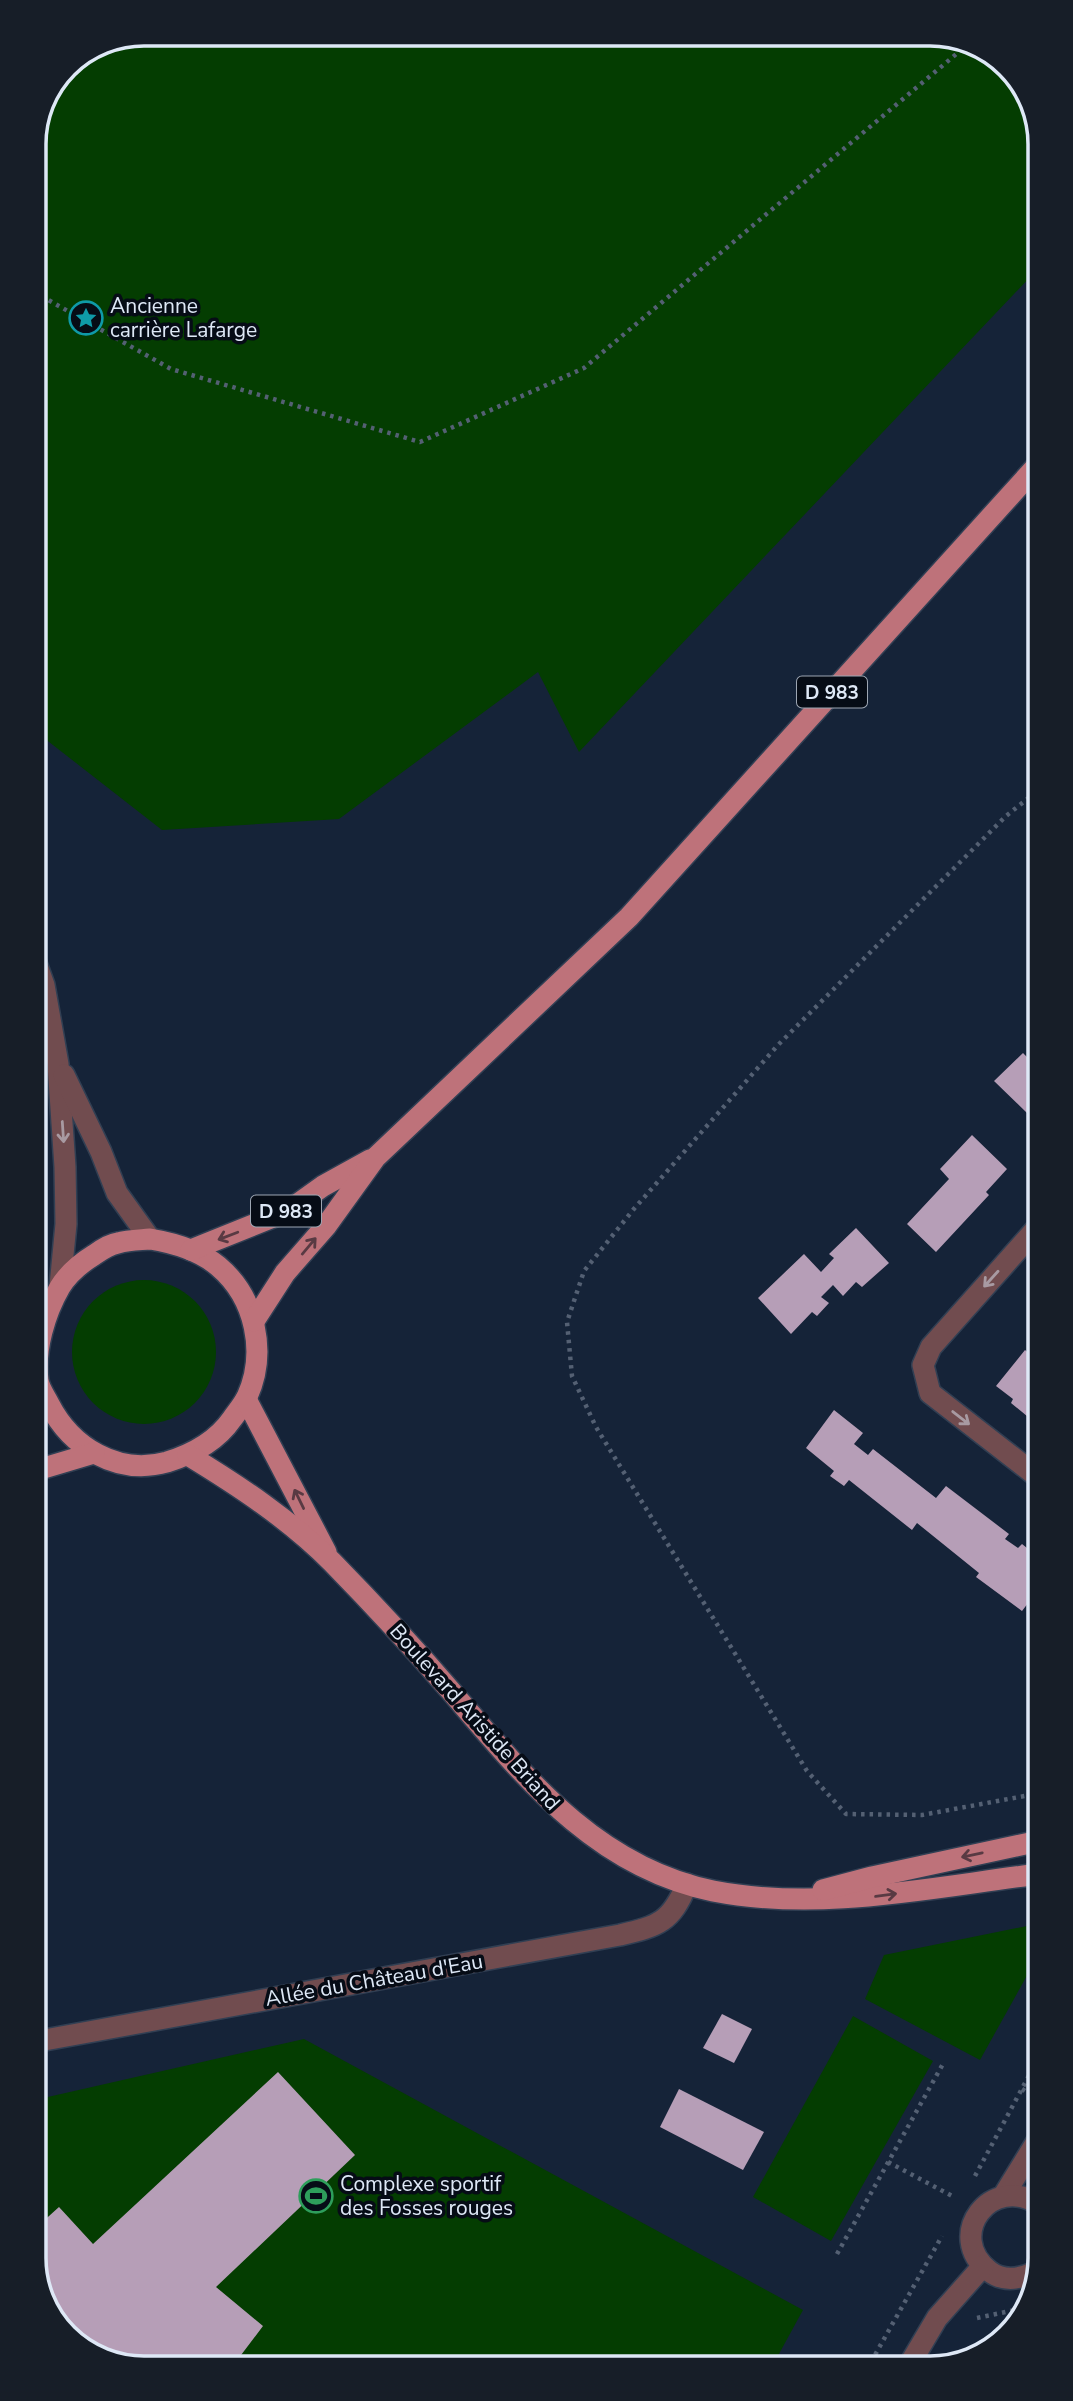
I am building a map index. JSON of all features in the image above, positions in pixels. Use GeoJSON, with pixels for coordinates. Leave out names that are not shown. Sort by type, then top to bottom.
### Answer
{"type":"FeatureCollection","features":[{"type":"Feature","properties":{"kind":"main road","name":"D 983"},"geometry":{"type":"LineString","coordinates":[[254,1321],[285,1273],[326,1226],[375,1158],[629,917],[1028,476]]}},
{"type":"Feature","properties":{"kind":"main road","name":"D 983"},"geometry":{"type":"LineString","coordinates":[[191,1250],[288,1211],[323,1186],[375,1158]]}},
{"type":"Feature","properties":{"kind":"main road"},"geometry":{"type":"LineString","coordinates":[[46,1321],[60,1286],[79,1265],[116,1243],[150,1239],[191,1250],[218,1267],[238,1290],[254,1321],[258,1355],[255,1374],[246,1399],[221,1434],[188,1455],[155,1465],[128,1465],[94,1453],[67,1433],[46,1398]]}},
{"type":"Feature","properties":{"kind":"main road","name":"Boulevard Aristide Briand"},"geometry":{"type":"LineString","coordinates":[[246,1399],[330,1560]]}},
{"type":"Feature","properties":{"kind":"main road"},"geometry":{"type":"LineString","coordinates":[[46,1468],[94,1453]]}},
{"type":"Feature","properties":{"kind":"main road","name":"Boulevard Aristide Briand"},"geometry":{"type":"LineString","coordinates":[[188,1455],[269,1507],[330,1560],[565,1816],[627,1858],[687,1884],[737,1894],[794,1898],[873,1897],[1028,1876]]}},
{"type":"Feature","properties":{"kind":"main road","name":"Boulevard Aristide Briand"},"geometry":{"type":"LineString","coordinates":[[794,1898],[872,1877],[1028,1843]]}},
{"type":"Feature","properties":{"kind":"street"},"geometry":{"type":"LineString","coordinates":[[46,996],[58,1064],[66,1201],[60,1286]]}},
{"type":"Feature","properties":{"kind":"street"},"geometry":{"type":"LineString","coordinates":[[58,1064],[101,1152],[117,1193],[150,1239]]}},
{"type":"Feature","properties":{"kind":"street"},"geometry":{"type":"LineString","coordinates":[[1028,1238],[931,1346],[923,1366],[930,1393],[1028,1470]]}},
{"type":"Feature","properties":{"kind":"street","name":"Allée du Château d'Eau"},"geometry":{"type":"LineString","coordinates":[[46,2040],[630,1933],[670,1916],[679,1904],[687,1884]]}},
{"type":"Feature","properties":{"kind":"street"},"geometry":{"type":"LineString","coordinates":[[1004,2196],[1028,2156]]}},
{"type":"Feature","properties":{"kind":"street"},"geometry":{"type":"LineString","coordinates":[[1026,2276],[1007,2278],[993,2274],[982,2266],[971,2243],[971,2230],[975,2218],[992,2200],[1017,2195],[1028,2198]]}},
{"type":"Feature","properties":{"kind":"street"},"geometry":{"type":"LineString","coordinates":[[915,2356],[937,2318],[982,2266]]}},
{"type":"Feature","properties":{"kind":"path"},"geometry":{"type":"LineString","coordinates":[[46,299],[171,369],[420,442],[584,368],[960,51]]}},
{"type":"Feature","properties":{"kind":"path"},"geometry":{"type":"LineString","coordinates":[[1028,798],[1006,816],[778,1045],[584,1270],[567,1322],[572,1376],[596,1427],[807,1771],[846,1814],[922,1815],[1028,1794]]}},
{"type":"Feature","properties":{"kind":"path"},"geometry":{"type":"LineString","coordinates":[[837,2255],[944,2062]]}},
{"type":"Feature","properties":{"kind":"path"},"geometry":{"type":"LineString","coordinates":[[1022,2088],[1028,2092]]}},
{"type":"Feature","properties":{"kind":"path"},"geometry":{"type":"LineString","coordinates":[[888,2162],[961,2200]]}},
{"type":"Feature","properties":{"kind":"green space"},"geometry":{"type":"Polygon","coordinates":[[[144,46],[936,46],[967,53],[999,74],[1017,100],[1026,125],[1028,279],[579,752],[538,672],[339,819],[162,830],[46,740],[46,137],[56,100],[79,70],[106,53],[125,47],[144,46]]]}},
{"type":"Feature","properties":{"kind":"green space"},"geometry":{"type":"Polygon","coordinates":[[[144,1280],[171,1286],[195,1301],[210,1325],[216,1352],[210,1379],[195,1403],[171,1418],[144,1424],[117,1418],[93,1403],[78,1379],[72,1352],[78,1325],[93,1301],[117,1286],[144,1280]]]}},
{"type":"Feature","properties":{"kind":"green space"},"geometry":{"type":"Polygon","coordinates":[[[1028,1926],[1028,1974],[980,2060],[865,1999],[884,1955],[1028,1926]]]}},
{"type":"Feature","properties":{"kind":"green space"},"geometry":{"type":"Polygon","coordinates":[[[853,2016],[933,2061],[831,2241],[753,2197],[853,2016]]]}},
{"type":"Feature","properties":{"kind":"green space","name":"Complexe sportif des Fosses rouges"},"geometry":{"type":"Polygon","coordinates":[[[304,2039],[803,2310],[778,2356],[125,2354],[100,2345],[74,2327],[51,2289],[46,2270],[46,2097],[304,2039]]]}},
{"type":"Feature","properties":{"kind":"building"},"geometry":{"type":"Polygon","coordinates":[[[1023,1053],[1028,1058],[1027,1113],[994,1081],[1023,1053]]]}},
{"type":"Feature","properties":{"kind":"building"},"geometry":{"type":"Polygon","coordinates":[[[972,1135],[1007,1169],[986,1192],[989,1195],[936,1252],[907,1224],[949,1179],[940,1169],[972,1135]]]}},
{"type":"Feature","properties":{"kind":"building"},"geometry":{"type":"Polygon","coordinates":[[[856,1228],[889,1263],[862,1287],[856,1282],[843,1296],[833,1285],[821,1297],[829,1303],[817,1316],[812,1312],[791,1334],[758,1298],[804,1254],[821,1272],[834,1258],[829,1254],[856,1228]]]}},
{"type":"Feature","properties":{"kind":"building"},"geometry":{"type":"Polygon","coordinates":[[[1025,1350],[1028,1352],[1028,1417],[1011,1403],[1013,1399],[996,1386],[1025,1350]]]}},
{"type":"Feature","properties":{"kind":"building"},"geometry":{"type":"Polygon","coordinates":[[[834,1410],[863,1433],[854,1444],[868,1455],[873,1449],[936,1498],[946,1486],[1009,1534],[1005,1539],[1018,1548],[1022,1544],[1028,1549],[1028,1603],[1022,1611],[976,1577],[979,1573],[917,1523],[912,1530],[849,1480],[844,1486],[830,1476],[834,1471],[806,1448],[834,1410]]]}},
{"type":"Feature","properties":{"kind":"building"},"geometry":{"type":"Polygon","coordinates":[[[722,2014],[752,2029],[734,2063],[703,2048],[722,2014]]]}},
{"type":"Feature","properties":{"kind":"building"},"geometry":{"type":"Polygon","coordinates":[[[278,2072],[355,2155],[216,2287],[263,2326],[241,2355],[125,2354],[100,2345],[84,2335],[66,2317],[51,2289],[46,2270],[46,2219],[59,2207],[93,2244],[278,2072]]]}},
{"type":"Feature","properties":{"kind":"building"},"geometry":{"type":"Polygon","coordinates":[[[679,2089],[764,2132],[743,2170],[660,2127],[679,2089]]]}},
{"type":"Feature","properties":{"kind":"place","name":"Ancienne carrière Lafarge"},"geometry":{"type":"Point","coordinates":[86,318]}},
{"type":"Feature","properties":{"kind":"place","name":"Complexe sportif des Fosses rouges"},"geometry":{"type":"Point","coordinates":[316,2196]}}]}
